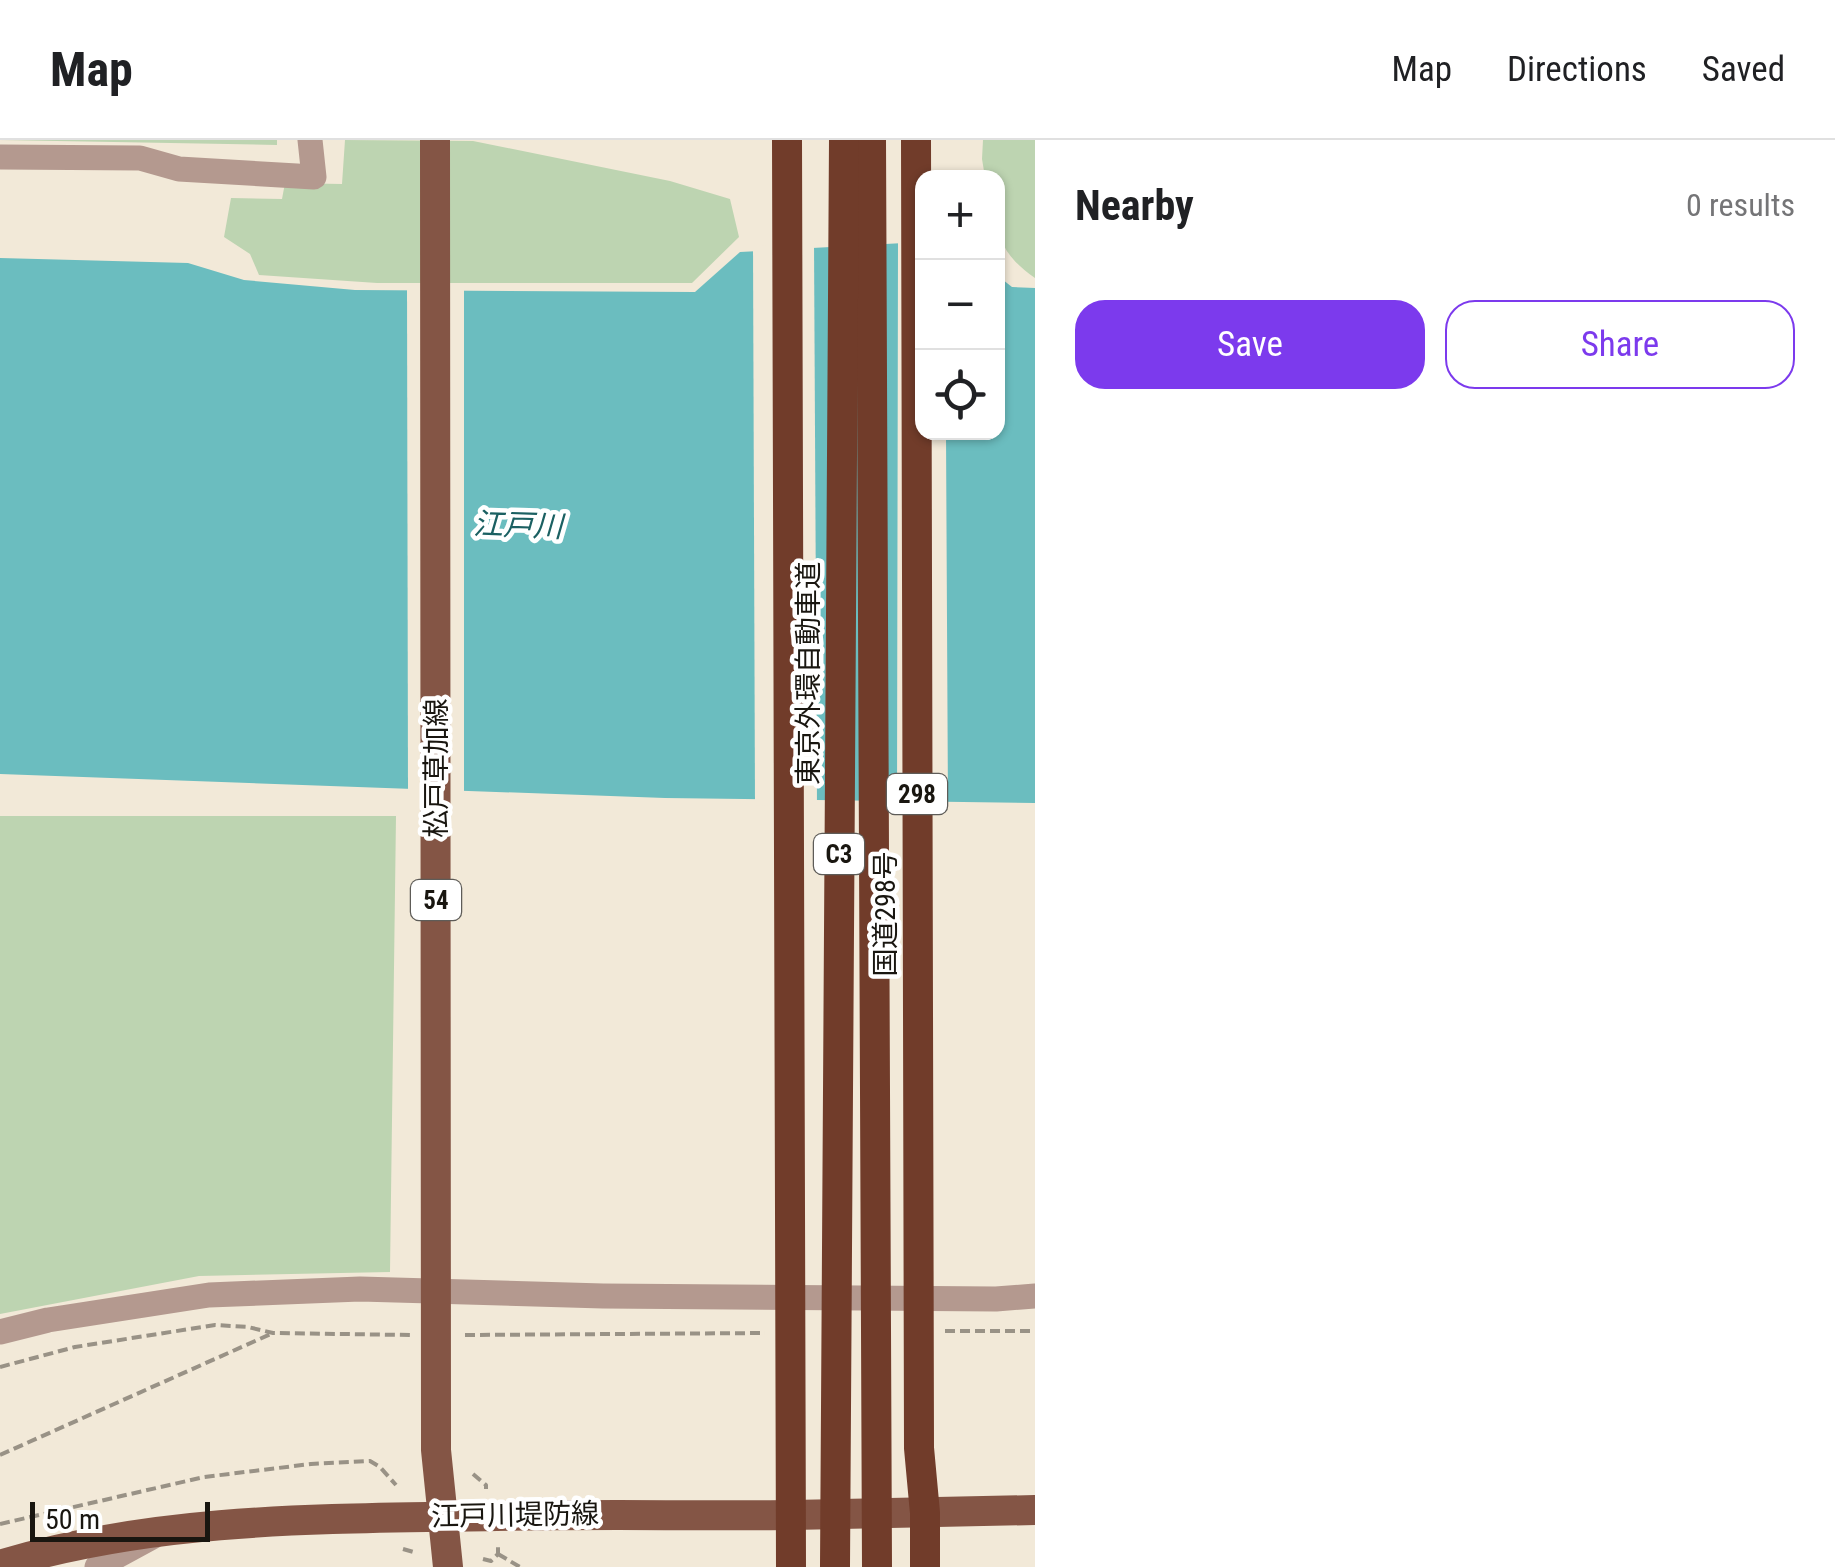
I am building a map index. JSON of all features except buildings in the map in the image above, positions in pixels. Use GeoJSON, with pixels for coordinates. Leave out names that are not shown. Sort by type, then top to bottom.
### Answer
{"type":"FeatureCollection","features":[{"type":"Feature","properties":{"kind":"highway"},"geometry":{"type":"LineString","coordinates":[[787,140],[791,1567]]}},
{"type":"Feature","properties":{"kind":"highway","name":"東京外環自動車道"},"geometry":{"type":"LineString","coordinates":[[835,1567],[844,140]]}},
{"type":"Feature","properties":{"kind":"highway","name":"C3"},"geometry":{"type":"LineString","coordinates":[[871,140],[877,1567]]}},
{"type":"Feature","properties":{"kind":"highway","name":"国道298号"},"geometry":{"type":"LineString","coordinates":[[916,140],[918,1448],[925,1513],[925,1567]]}},
{"type":"Feature","properties":{"kind":"main road","name":"松戸草加線"},"geometry":{"type":"LineString","coordinates":[[436,140],[436,1450],[444,1516],[470,1564]]}},
{"type":"Feature","properties":{"kind":"main road","name":"江戸川堤防線"},"geometry":{"type":"LineString","coordinates":[[0,1565],[99,1540],[163,1531],[444,1516],[1035,1510]]}},
{"type":"Feature","properties":{"kind":"street"},"geometry":{"type":"LineString","coordinates":[[0,156],[140,158],[179,169],[314,176],[310,140]]}},
{"type":"Feature","properties":{"kind":"street"},"geometry":{"type":"LineString","coordinates":[[0,1332],[48,1320],[208,1295],[360,1289],[623,1296],[1035,1296]]}},
{"type":"Feature","properties":{"kind":"street"},"geometry":{"type":"LineString","coordinates":[[97,1567],[163,1531]]}},
{"type":"Feature","properties":{"kind":"path"},"geometry":{"type":"LineString","coordinates":[[0,1367],[122,1338],[215,1325],[248,1327],[273,1334],[421,1335]]}},
{"type":"Feature","properties":{"kind":"path"},"geometry":{"type":"LineString","coordinates":[[935,1331],[1035,1330]]}},
{"type":"Feature","properties":{"kind":"path"},"geometry":{"type":"LineString","coordinates":[[458,1334],[781,1332]]}},
{"type":"Feature","properties":{"kind":"path"},"geometry":{"type":"LineString","coordinates":[[0,1455],[273,1334]]}},
{"type":"Feature","properties":{"kind":"path"},"geometry":{"type":"LineString","coordinates":[[0,1524],[204,1477],[311,1464],[370,1461],[396,1485]]}},
{"type":"Feature","properties":{"kind":"path"},"geometry":{"type":"LineString","coordinates":[[473,1474],[486,1489]]}},
{"type":"Feature","properties":{"kind":"path"},"geometry":{"type":"LineString","coordinates":[[498,1544],[498,1554]]}},
{"type":"Feature","properties":{"kind":"path"},"geometry":{"type":"LineString","coordinates":[[470,1564],[498,1554]]}},
{"type":"Feature","properties":{"kind":"path"},"geometry":{"type":"LineString","coordinates":[[498,1554],[520,1567]]}},
{"type":"Feature","properties":{"kind":"green space"},"geometry":{"type":"Polygon","coordinates":[[[0,140],[277,140],[277,145],[0,140]]]}},
{"type":"Feature","properties":{"kind":"green space"},"geometry":{"type":"Polygon","coordinates":[[[345,140],[473,141],[670,181],[730,199],[739,237],[692,283],[377,283],[259,275],[250,254],[224,237],[231,198],[282,199],[285,183],[342,184],[345,140]]]}},
{"type":"Feature","properties":{"kind":"green space"},"geometry":{"type":"Polygon","coordinates":[[[983,140],[1035,140],[1035,278],[1005,247],[1005,170],[984,170],[983,140]]]}},
{"type":"Feature","properties":{"kind":"green space"},"geometry":{"type":"Polygon","coordinates":[[[0,816],[396,816],[390,1272],[199,1276],[0,1314],[0,816]]]}},
{"type":"Feature","properties":{"kind":"water","name":"江戸川"},"geometry":{"type":"Polygon","coordinates":[[[915,242],[915,440],[1005,440],[1005,282],[1012,287],[1035,288],[1035,803],[665,798],[0,774],[0,258],[188,263],[244,280],[355,290],[695,292],[740,252],[915,242]]]}},
{"type":"Feature","properties":{"kind":"pier"},"geometry":{"type":"Polygon","coordinates":[[[915,238],[915,440],[946,440],[948,808],[897,807],[898,239],[915,238]]]}},
{"type":"Feature","properties":{"kind":"pier"},"geometry":{"type":"Polygon","coordinates":[[[814,243],[817,806],[755,805],[753,246],[814,243]]]}},
{"type":"Feature","properties":{"kind":"pier"},"geometry":{"type":"Polygon","coordinates":[[[407,286],[464,286],[464,795],[408,793],[407,286]]]}}]}
